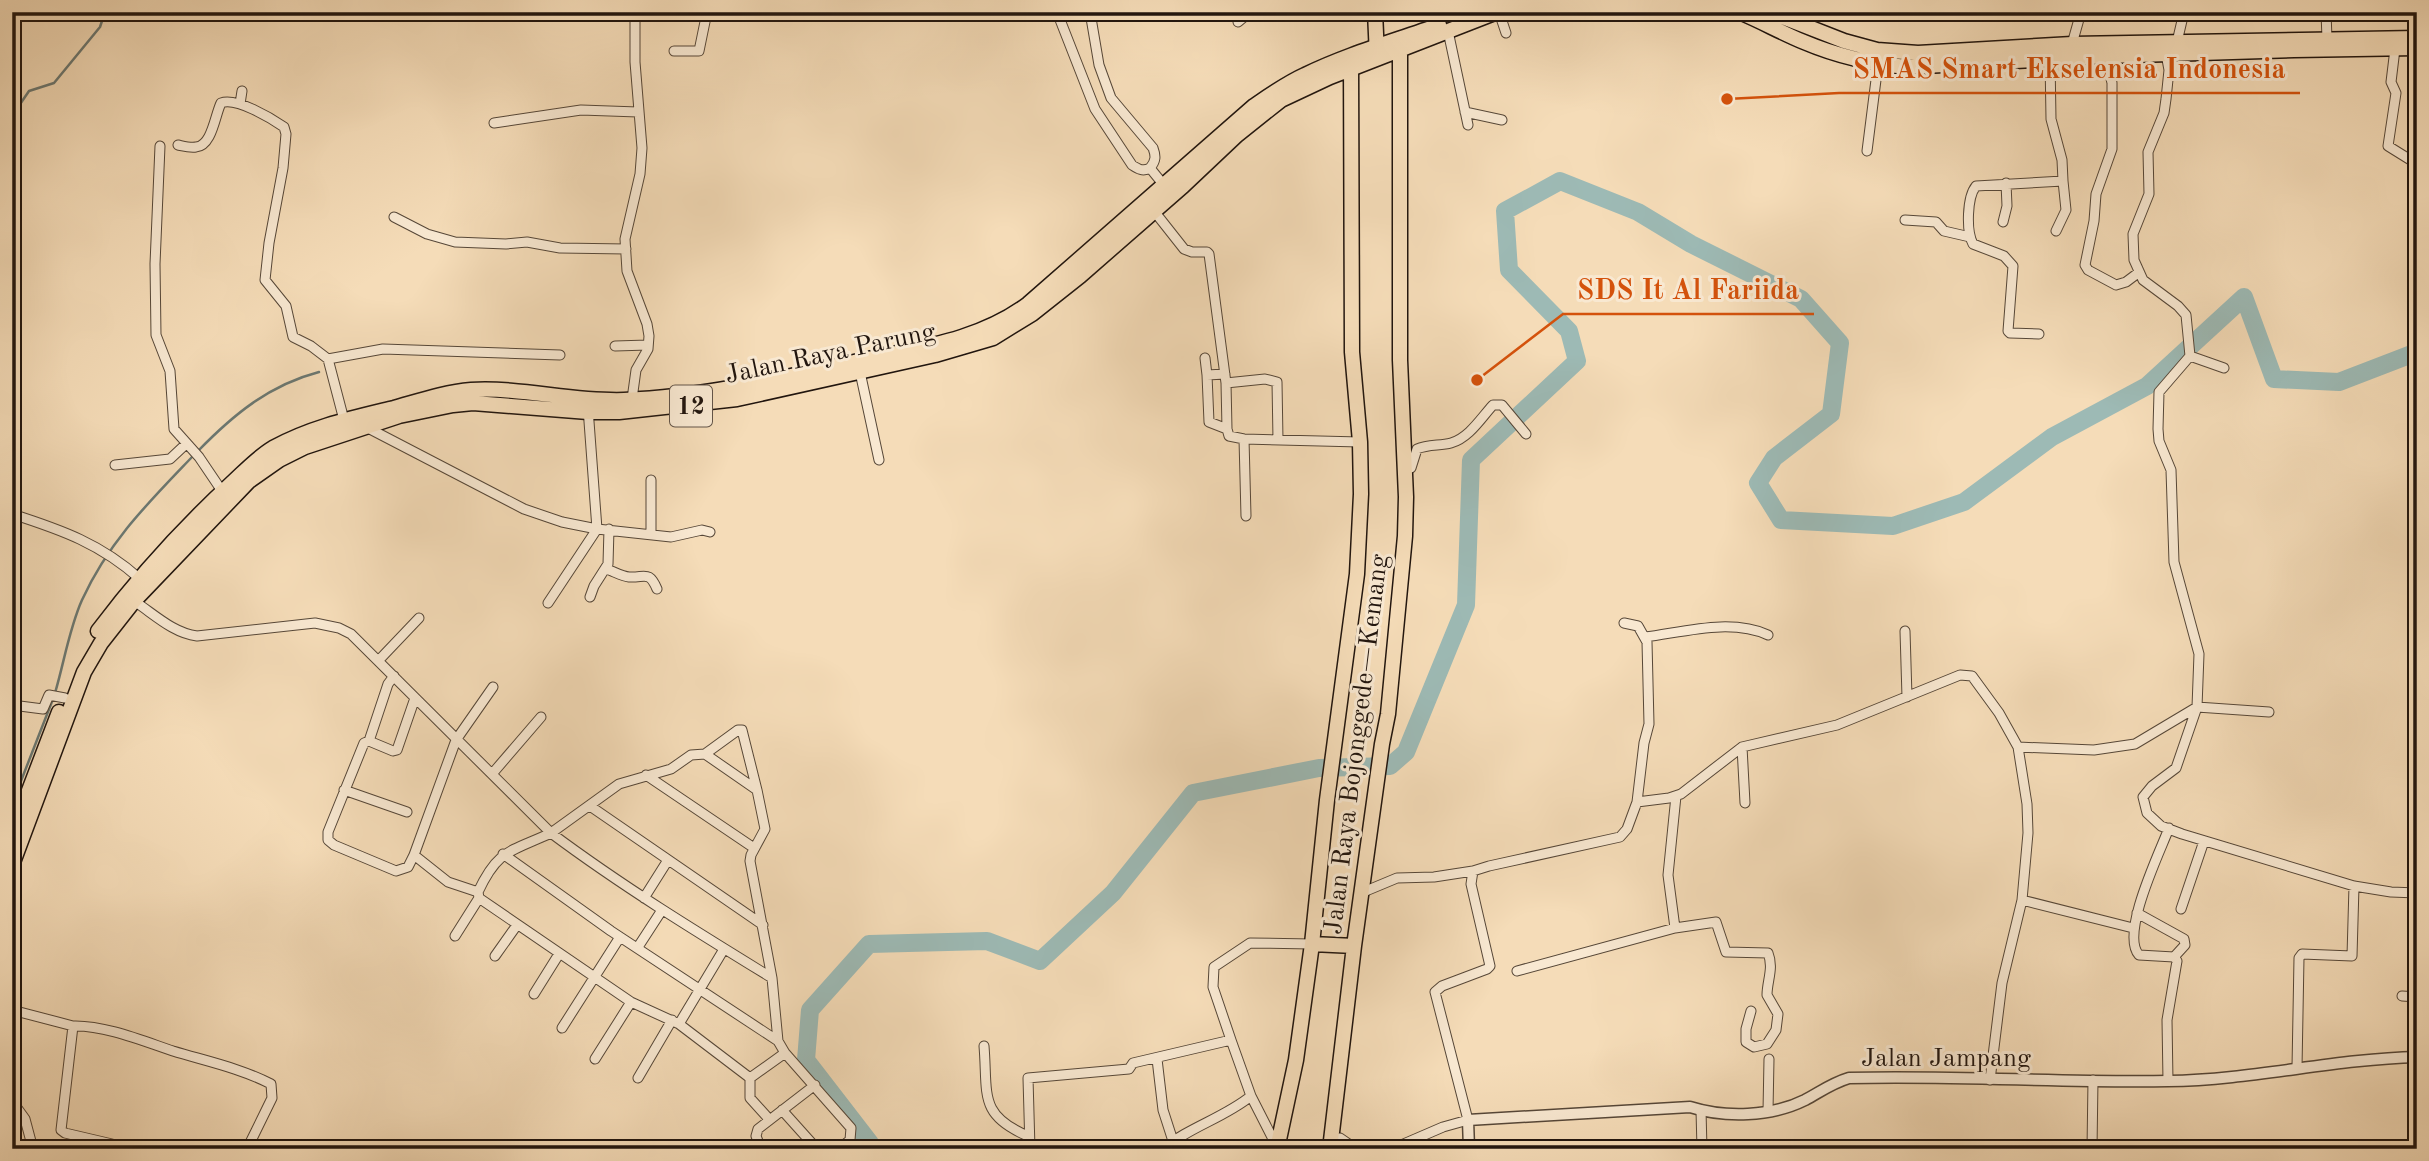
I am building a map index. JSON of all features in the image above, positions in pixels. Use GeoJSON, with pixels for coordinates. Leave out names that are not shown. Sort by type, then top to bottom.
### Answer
{"type":"FeatureCollection","features":[{"type":"Feature","properties":{"kind":"main road"},"geometry":{"type":"LineString","coordinates":[[1375,12],[1377,53]]}},
{"type":"Feature","properties":{"kind":"main road","name":"Jalan Raya Parung"},"geometry":{"type":"LineString","coordinates":[[1400,45],[1472,12]]}},
{"type":"Feature","properties":{"kind":"main road","name":"Jalan Raya Parung"},"geometry":{"type":"LineString","coordinates":[[12,865],[84,672],[101,643],[259,457],[272,449],[302,433],[344,420],[469,390],[492,390],[587,406],[743,386],[963,337],[988,329],[1028,304],[1169,191],[1254,106],[1304,75],[1448,31],[1498,12]]}},
{"type":"Feature","properties":{"kind":"main road"},"geometry":{"type":"LineString","coordinates":[[1738,12],[1784,21],[1877,50],[1919,53],[2077,27],[2177,42],[2327,24],[2417,38]]}},
{"type":"Feature","properties":{"kind":"main road"},"geometry":{"type":"LineString","coordinates":[[1770,12],[1784,21],[1806,43],[1878,64],[1907,67],[2106,56],[2417,48]]}},
{"type":"Feature","properties":{"kind":"main road","name":"Jalan Raya Bojonggede—Kemang"},"geometry":{"type":"LineString","coordinates":[[1335,1143],[1354,946],[1388,714],[1404,550],[1406,497],[1400,360],[1400,45]]}},
{"type":"Feature","properties":{"kind":"main road","name":"Jalan Raya Bojonggede—Kemang"},"geometry":{"type":"LineString","coordinates":[[1277,1148],[1296,1060],[1312,944],[1326,800],[1357,573],[1361,494],[1360,442],[1352,352],[1351,62]]}},
{"type":"Feature","properties":{"kind":"main road","name":"Jalan Raya Parung"},"geometry":{"type":"LineString","coordinates":[[12,835],[16,813],[42,752],[57,696],[92,639],[190,523],[279,460],[305,447],[399,416],[473,403],[679,407],[737,399],[967,347],[993,338],[1032,314],[1071,284],[1154,211],[1169,191]]}},
{"type":"Feature","properties":{"kind":"main road"},"geometry":{"type":"LineString","coordinates":[[1312,944],[1354,946]]}},
{"type":"Feature","properties":{"kind":"street"},"geometry":{"type":"LineString","coordinates":[[619,12],[635,14],[638,112],[642,148],[640,174],[625,239],[627,271],[647,324],[648,347],[636,370],[632,400]]}},
{"type":"Feature","properties":{"kind":"street"},"geometry":{"type":"LineString","coordinates":[[674,51],[699,51],[707,12]]}},
{"type":"Feature","properties":{"kind":"street"},"geometry":{"type":"LineString","coordinates":[[1057,12],[1095,109],[1132,165],[1146,170],[1152,165],[1156,155],[1111,98],[1099,65],[1090,12]]}},
{"type":"Feature","properties":{"kind":"street"},"geometry":{"type":"LineString","coordinates":[[1238,22],[1250,12]]}},
{"type":"Feature","properties":{"kind":"street"},"geometry":{"type":"LineString","coordinates":[[1498,12],[1506,33]]}},
{"type":"Feature","properties":{"kind":"street"},"geometry":{"type":"LineString","coordinates":[[2177,42],[2184,12]]}},
{"type":"Feature","properties":{"kind":"street"},"geometry":{"type":"LineString","coordinates":[[1448,31],[1468,125]]}},
{"type":"Feature","properties":{"kind":"street"},"geometry":{"type":"LineString","coordinates":[[2395,49],[2391,82],[2396,93],[2388,144],[2391,149],[2417,164]]}},
{"type":"Feature","properties":{"kind":"street"},"geometry":{"type":"LineString","coordinates":[[2166,54],[2169,70],[2164,113],[2148,152],[2149,194],[2133,234],[2134,260],[2143,280],[2186,315],[2190,353],[2159,392],[2158,429],[2159,441],[2171,470],[2174,562],[2199,654],[2197,707],[2176,768],[2143,796],[2147,813],[2169,828],[2204,841],[2354,886],[2417,893]]}},
{"type":"Feature","properties":{"kind":"street"},"geometry":{"type":"LineString","coordinates":[[2106,56],[2112,82],[2112,149],[2096,194],[2094,221],[2085,265],[2088,270],[2116,285],[2126,282],[2138,273]]}},
{"type":"Feature","properties":{"kind":"street"},"geometry":{"type":"LineString","coordinates":[[2050,59],[2051,119],[2062,160],[2066,210],[2056,231]]}},
{"type":"Feature","properties":{"kind":"street"},"geometry":{"type":"LineString","coordinates":[[1867,151],[1878,64]]}},
{"type":"Feature","properties":{"kind":"street"},"geometry":{"type":"LineString","coordinates":[[240,104],[242,91]]}},
{"type":"Feature","properties":{"kind":"street"},"geometry":{"type":"LineString","coordinates":[[1095,109],[1111,98]]}},
{"type":"Feature","properties":{"kind":"street"},"geometry":{"type":"LineString","coordinates":[[178,145],[196,147],[207,141],[221,103],[227,101],[240,104],[286,130],[283,168],[265,280],[286,306],[293,337],[328,359],[344,420]]}},
{"type":"Feature","properties":{"kind":"street"},"geometry":{"type":"LineString","coordinates":[[494,123],[582,110],[638,112]]}},
{"type":"Feature","properties":{"kind":"street"},"geometry":{"type":"LineString","coordinates":[[1465,112],[1502,120]]}},
{"type":"Feature","properties":{"kind":"street"},"geometry":{"type":"LineString","coordinates":[[160,146],[154,326],[170,371],[174,429],[196,454],[225,497]]}},
{"type":"Feature","properties":{"kind":"street"},"geometry":{"type":"LineString","coordinates":[[1152,165],[1169,191]]}},
{"type":"Feature","properties":{"kind":"street"},"geometry":{"type":"LineString","coordinates":[[2039,334],[2008,331],[2013,266],[2004,256],[1976,246],[1970,237],[1973,188],[1980,184],[2063,181]]}},
{"type":"Feature","properties":{"kind":"street"},"geometry":{"type":"LineString","coordinates":[[2003,222],[2007,206],[2006,183]]}},
{"type":"Feature","properties":{"kind":"street"},"geometry":{"type":"LineString","coordinates":[[1154,211],[1184,249],[1209,253],[1226,379],[1229,436],[1244,439],[1360,442]]}},
{"type":"Feature","properties":{"kind":"street"},"geometry":{"type":"LineString","coordinates":[[394,217],[427,234],[455,242],[527,242],[560,248],[626,248]]}},
{"type":"Feature","properties":{"kind":"street"},"geometry":{"type":"LineString","coordinates":[[1905,220],[1936,222],[1944,231],[1970,237]]}},
{"type":"Feature","properties":{"kind":"street"},"geometry":{"type":"LineString","coordinates":[[615,346],[648,347]]}},
{"type":"Feature","properties":{"kind":"street"},"geometry":{"type":"LineString","coordinates":[[328,359],[383,349],[560,355]]}},
{"type":"Feature","properties":{"kind":"street"},"geometry":{"type":"LineString","coordinates":[[2190,353],[2224,368]]}},
{"type":"Feature","properties":{"kind":"street"},"geometry":{"type":"LineString","coordinates":[[1205,358],[1209,422],[1227,429]]}},
{"type":"Feature","properties":{"kind":"street"},"geometry":{"type":"LineString","coordinates":[[860,372],[878,460]]}},
{"type":"Feature","properties":{"kind":"street"},"geometry":{"type":"LineString","coordinates":[[1207,375],[1277,382],[1278,440]]}},
{"type":"Feature","properties":{"kind":"street"},"geometry":{"type":"LineString","coordinates":[[1404,470],[1411,468],[1417,449],[1457,441],[1467,434],[1493,405],[1502,405],[1526,434]]}},
{"type":"Feature","properties":{"kind":"street"},"geometry":{"type":"LineString","coordinates":[[548,603],[597,529],[587,406]]}},
{"type":"Feature","properties":{"kind":"street"},"geometry":{"type":"LineString","coordinates":[[368,428],[524,509],[562,522],[597,529],[671,537],[702,530],[710,532]]}},
{"type":"Feature","properties":{"kind":"street"},"geometry":{"type":"LineString","coordinates":[[1244,439],[1246,516]]}},
{"type":"Feature","properties":{"kind":"street"},"geometry":{"type":"LineString","coordinates":[[115,465],[170,459],[186,444]]}},
{"type":"Feature","properties":{"kind":"street"},"geometry":{"type":"LineString","coordinates":[[651,480],[651,534]]}},
{"type":"Feature","properties":{"kind":"street"},"geometry":{"type":"LineString","coordinates":[[13,515],[68,533],[107,552],[140,579]]}},
{"type":"Feature","properties":{"kind":"street"},"geometry":{"type":"LineString","coordinates":[[590,597],[606,569],[610,529]]}},
{"type":"Feature","properties":{"kind":"street"},"geometry":{"type":"LineString","coordinates":[[606,569],[629,577],[645,575],[653,579],[657,589]]}},
{"type":"Feature","properties":{"kind":"street"},"geometry":{"type":"LineString","coordinates":[[134,601],[177,631],[197,636],[294,624],[327,624],[351,634],[551,833],[594,866],[772,978]]}},
{"type":"Feature","properties":{"kind":"street"},"geometry":{"type":"LineString","coordinates":[[379,660],[419,618]]}},
{"type":"Feature","properties":{"kind":"street"},"geometry":{"type":"LineString","coordinates":[[1362,893],[1397,878],[1434,877],[1473,871],[1620,837],[1625,832],[1637,802],[1650,712],[1645,637],[1638,626],[1624,623]]}},
{"type":"Feature","properties":{"kind":"street"},"geometry":{"type":"LineString","coordinates":[[1645,637],[1738,627],[1754,629],[1768,635]]}},
{"type":"Feature","properties":{"kind":"street"},"geometry":{"type":"LineString","coordinates":[[1905,631],[1907,697]]}},
{"type":"Feature","properties":{"kind":"street"},"geometry":{"type":"LineString","coordinates":[[1637,802],[1676,796],[1742,747],[1838,725],[1960,675],[1969,674],[1976,679],[2018,747],[2027,804],[2028,833],[2021,900],[2002,983],[1990,1080]]}},
{"type":"Feature","properties":{"kind":"street"},"geometry":{"type":"LineString","coordinates":[[394,676],[388,684],[369,741],[364,743],[328,832],[331,842],[396,871],[408,867],[415,855],[456,740],[493,687]]}},
{"type":"Feature","properties":{"kind":"street"},"geometry":{"type":"LineString","coordinates":[[12,705],[43,709],[57,696]]}},
{"type":"Feature","properties":{"kind":"street"},"geometry":{"type":"LineString","coordinates":[[369,741],[393,751],[397,750],[415,698]]}},
{"type":"Feature","properties":{"kind":"street"},"geometry":{"type":"LineString","coordinates":[[2018,747],[2094,750],[2135,744],[2197,707],[2269,712]]}},
{"type":"Feature","properties":{"kind":"street"},"geometry":{"type":"LineString","coordinates":[[492,774],[541,717]]}},
{"type":"Feature","properties":{"kind":"street"},"geometry":{"type":"LineString","coordinates":[[455,936],[478,895],[488,870],[503,854],[551,833],[620,785],[671,769],[691,755],[705,754],[738,730],[743,730],[766,827],[750,861],[772,978],[778,1041],[785,1053],[850,1128],[858,1149]]}},
{"type":"Feature","properties":{"kind":"street"},"geometry":{"type":"LineString","coordinates":[[1742,747],[1745,803]]}},
{"type":"Feature","properties":{"kind":"street"},"geometry":{"type":"LineString","coordinates":[[705,754],[757,790]]}},
{"type":"Feature","properties":{"kind":"street"},"geometry":{"type":"LineString","coordinates":[[646,775],[754,848]]}},
{"type":"Feature","properties":{"kind":"street"},"geometry":{"type":"LineString","coordinates":[[344,790],[407,813]]}},
{"type":"Feature","properties":{"kind":"street"},"geometry":{"type":"LineString","coordinates":[[1675,929],[1668,875],[1676,796]]}},
{"type":"Feature","properties":{"kind":"street"},"geometry":{"type":"LineString","coordinates":[[590,806],[763,925]]}},
{"type":"Feature","properties":{"kind":"street"},"geometry":{"type":"LineString","coordinates":[[2169,828],[2137,914],[2133,928],[2133,944],[2139,955],[2174,957]]}},
{"type":"Feature","properties":{"kind":"street"},"geometry":{"type":"LineString","coordinates":[[2181,909],[2204,841]]}},
{"type":"Feature","properties":{"kind":"street"},"geometry":{"type":"LineString","coordinates":[[503,854],[620,937],[778,1041]]}},
{"type":"Feature","properties":{"kind":"street"},"geometry":{"type":"LineString","coordinates":[[415,855],[448,882],[478,895],[517,925],[631,1002],[675,1022],[750,1078]]}},
{"type":"Feature","properties":{"kind":"street"},"geometry":{"type":"LineString","coordinates":[[645,898],[668,860]]}},
{"type":"Feature","properties":{"kind":"street"},"geometry":{"type":"LineString","coordinates":[[1469,1149],[1468,1120],[1435,992],[1442,986],[1490,966],[1471,884],[1473,871]]}},
{"type":"Feature","properties":{"kind":"street"},"geometry":{"type":"LineString","coordinates":[[2297,1068],[2299,958],[2302,954],[2352,956],[2354,886]]}},
{"type":"Feature","properties":{"kind":"street"},"geometry":{"type":"LineString","coordinates":[[2021,900],[2133,928]]}},
{"type":"Feature","properties":{"kind":"street"},"geometry":{"type":"LineString","coordinates":[[638,947],[662,910]]}},
{"type":"Feature","properties":{"kind":"street"},"geometry":{"type":"LineString","coordinates":[[2137,914],[2184,939],[2185,945],[2174,957]]}},
{"type":"Feature","properties":{"kind":"street"},"geometry":{"type":"LineString","coordinates":[[1517,971],[1675,929],[1716,922],[1726,952],[1768,953],[1771,973],[1767,995],[1778,1014],[1776,1030],[1768,1044],[1754,1047],[1746,1042],[1751,1011]]}},
{"type":"Feature","properties":{"kind":"street"},"geometry":{"type":"LineString","coordinates":[[495,956],[517,925]]}},
{"type":"Feature","properties":{"kind":"street"},"geometry":{"type":"LineString","coordinates":[[562,1028],[620,937]]}},
{"type":"Feature","properties":{"kind":"street"},"geometry":{"type":"LineString","coordinates":[[1277,1148],[1251,1096],[1231,1040],[1213,986],[1214,967],[1250,943],[1312,944]]}},
{"type":"Feature","properties":{"kind":"street"},"geometry":{"type":"LineString","coordinates":[[638,1079],[700,989],[724,948]]}},
{"type":"Feature","properties":{"kind":"street"},"geometry":{"type":"LineString","coordinates":[[534,995],[559,954]]}},
{"type":"Feature","properties":{"kind":"street"},"geometry":{"type":"LineString","coordinates":[[2168,1081],[2167,1020],[2177,966],[2174,957]]}},
{"type":"Feature","properties":{"kind":"street"},"geometry":{"type":"LineString","coordinates":[[2402,996],[2417,997]]}},
{"type":"Feature","properties":{"kind":"street"},"geometry":{"type":"LineString","coordinates":[[595,1059],[631,1002]]}},
{"type":"Feature","properties":{"kind":"street"},"geometry":{"type":"LineString","coordinates":[[12,1010],[131,1038],[246,1073],[271,1084],[272,1098],[247,1149]]}},
{"type":"Feature","properties":{"kind":"street"},"geometry":{"type":"LineString","coordinates":[[73,1026],[62,1112],[63,1132],[112,1143]]}},
{"type":"Feature","properties":{"kind":"street"},"geometry":{"type":"LineString","coordinates":[[1030,1149],[1027,1078],[1129,1069],[1133,1063],[1231,1040]]}},
{"type":"Feature","properties":{"kind":"street"},"geometry":{"type":"LineString","coordinates":[[984,1046],[989,1105],[997,1119],[1028,1136]]}},
{"type":"Feature","properties":{"kind":"street"},"geometry":{"type":"LineString","coordinates":[[750,1078],[785,1053]]}},
{"type":"Feature","properties":{"kind":"street","name":"Jalan Jampang"},"geometry":{"type":"LineString","coordinates":[[1468,1120],[1690,1107],[1742,1114],[1791,1106],[1831,1084],[1849,1079],[1937,1077],[2168,1081],[2237,1076],[2381,1058],[2417,1057]]}},
{"type":"Feature","properties":{"kind":"street"},"geometry":{"type":"LineString","coordinates":[[1157,1059],[1163,1110],[1173,1141]]}},
{"type":"Feature","properties":{"kind":"street"},"geometry":{"type":"LineString","coordinates":[[1768,1111],[1769,1059]]}},
{"type":"Feature","properties":{"kind":"street"},"geometry":{"type":"LineString","coordinates":[[750,1078],[750,1098],[769,1119]]}},
{"type":"Feature","properties":{"kind":"street"},"geometry":{"type":"LineString","coordinates":[[2092,1149],[2093,1080]]}},
{"type":"Feature","properties":{"kind":"street"},"geometry":{"type":"LineString","coordinates":[[761,1149],[756,1132],[815,1085]]}},
{"type":"Feature","properties":{"kind":"street"},"geometry":{"type":"LineString","coordinates":[[1163,1149],[1251,1096]]}},
{"type":"Feature","properties":{"kind":"street"},"geometry":{"type":"LineString","coordinates":[[12,1101],[25,1119],[33,1149]]}},
{"type":"Feature","properties":{"kind":"street"},"geometry":{"type":"LineString","coordinates":[[782,1110],[817,1149]]}},
{"type":"Feature","properties":{"kind":"street"},"geometry":{"type":"LineString","coordinates":[[1701,1110],[1702,1149]]}},
{"type":"Feature","properties":{"kind":"street"},"geometry":{"type":"LineString","coordinates":[[1392,1149],[1443,1127],[1468,1120]]}},
{"type":"Feature","properties":{"kind":"street"},"geometry":{"type":"LineString","coordinates":[[839,1149],[852,1135]]}},
{"type":"Feature","properties":{"kind":"street"},"geometry":{"type":"LineString","coordinates":[[1335,1143],[1356,1149]]}},
{"type":"Feature","properties":{"kind":"waterway"},"geometry":{"type":"LineString","coordinates":[[12,116],[29,91],[54,83],[100,27],[105,12]]}},
{"type":"Feature","properties":{"kind":"waterway"},"geometry":{"type":"LineString","coordinates":[[871,1149],[870,1143],[806,1060],[810,1010],[869,944],[987,941],[1040,961],[1113,893],[1193,793],[1319,768],[1390,766],[1406,752],[1466,605],[1471,460],[1577,361],[1569,331],[1509,270],[1505,211],[1560,181],[1638,212],[1691,244],[1801,299],[1840,343],[1831,414],[1774,458],[1758,483],[1781,520],[1893,526],[1964,502],[2052,437],[2147,386],[2244,297],[2274,379],[2339,382],[2417,352]]}},
{"type":"Feature","properties":{"kind":"waterway"},"geometry":{"type":"LineString","coordinates":[[198,451],[238,414],[268,393],[319,372]]}},
{"type":"Feature","properties":{"kind":"waterway"},"geometry":{"type":"LineString","coordinates":[[55,693],[74,623],[93,579],[131,523],[193,456]]}},
{"type":"Feature","properties":{"kind":"waterway"},"geometry":{"type":"LineString","coordinates":[[12,804],[53,699]]}},
{"type":"Feature","properties":{"kind":"place","name":"SMAS Smart Ekselensia Indonesia"},"geometry":{"type":"Point","coordinates":[1727,99]}},
{"type":"Feature","properties":{"kind":"place","name":"SDS It Al Fariida"},"geometry":{"type":"Point","coordinates":[1477,380]}}]}
